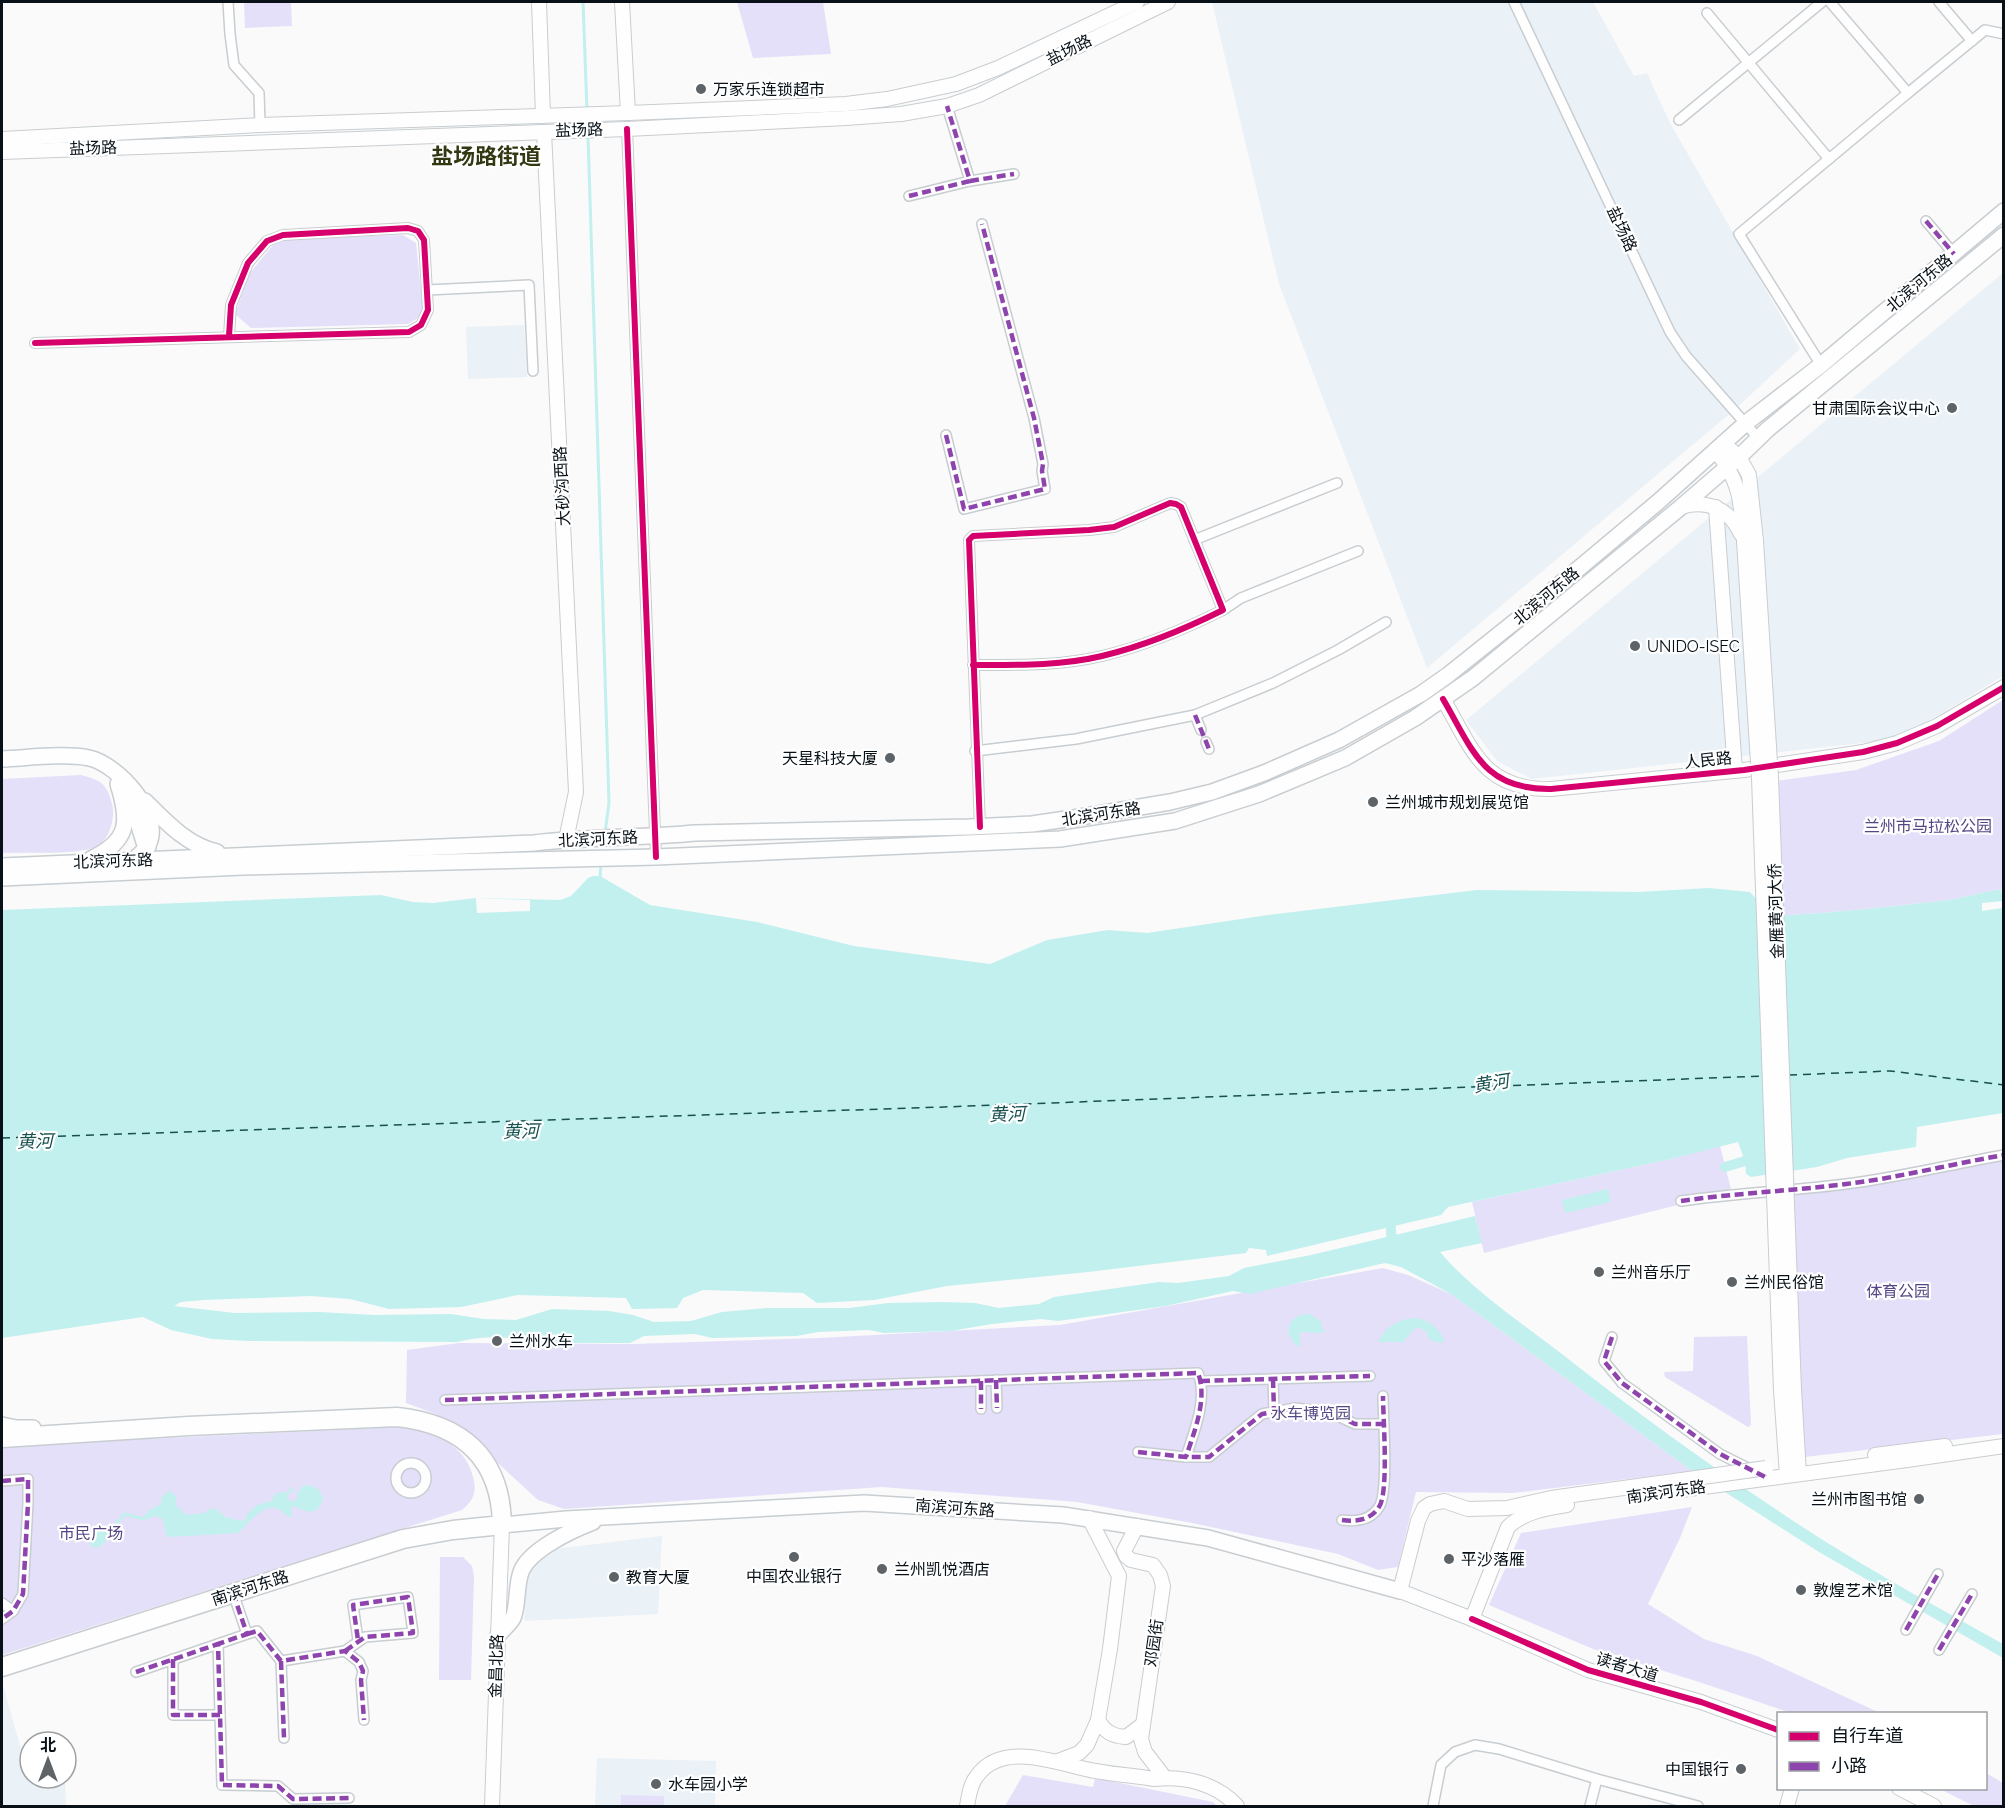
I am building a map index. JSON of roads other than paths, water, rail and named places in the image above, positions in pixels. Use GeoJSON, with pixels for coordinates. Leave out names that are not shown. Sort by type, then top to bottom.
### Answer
{"type":"FeatureCollection","features":[{"type":"Feature","properties":{"kind":"highway"},"geometry":{"type":"LineString","coordinates":[[6,1430],[189,1426],[397,1417],[433,1423],[460,1438],[485,1462],[498,1487],[502,1503],[502,1525]]}},
{"type":"Feature","properties":{"kind":"highway","name":"南滨河东路"},"geometry":{"type":"LineString","coordinates":[[2,1667],[403,1539],[453,1530],[502,1525]]}},
{"type":"Feature","properties":{"kind":"main road"},"geometry":{"type":"LineString","coordinates":[[539,2],[543,116]]}},
{"type":"Feature","properties":{"kind":"main road"},"geometry":{"type":"LineString","coordinates":[[622,2],[627,113]]}},
{"type":"Feature","properties":{"kind":"main road","name":"盐场路"},"geometry":{"type":"LineString","coordinates":[[2,138],[260,125],[846,104],[887,99],[956,84],[998,68],[1137,2]]}},
{"type":"Feature","properties":{"kind":"main road","name":"盐场路"},"geometry":{"type":"LineString","coordinates":[[2,152],[627,129],[901,114],[947,106],[979,95],[1168,2]]}},
{"type":"Feature","properties":{"kind":"main road","name":"大砂沟西路"},"geometry":{"type":"LineString","coordinates":[[544,132],[576,792],[566,840]]}},
{"type":"Feature","properties":{"kind":"main road","name":"北滨河东路"},"geometry":{"type":"LineString","coordinates":[[2,866],[534,843],[583,838],[649,837],[695,833],[980,827],[1042,822],[1170,802],[1212,792],[1254,777],[1339,740],[1448,675],[1579,568],[1746,423],[1821,365],[2004,211]]}},
{"type":"Feature","properties":{"kind":"main road","name":"北滨河东路"},"geometry":{"type":"LineString","coordinates":[[2,878],[195,869],[650,857],[1060,839],[1175,821],[1259,794],[1346,758],[1415,718],[1473,678],[1681,507],[2004,235]]}},
{"type":"Feature","properties":{"kind":"main road"},"geometry":{"type":"LineString","coordinates":[[1719,447],[1734,462]]}},
{"type":"Feature","properties":{"kind":"main road","name":"金雁黄河大侨"},"geometry":{"type":"LineString","coordinates":[[1734,462],[1750,541],[1759,778],[1793,1470]]}},
{"type":"Feature","properties":{"kind":"main road"},"geometry":{"type":"LineString","coordinates":[[1681,507],[1697,503],[1716,507],[1731,517],[1750,541]]}},
{"type":"Feature","properties":{"kind":"main road"},"geometry":{"type":"LineString","coordinates":[[1716,507],[1735,771]]}},
{"type":"Feature","properties":{"kind":"main road","name":"人民路"},"geometry":{"type":"LineString","coordinates":[[1443,699],[1475,754],[1489,771],[1508,783],[1529,789],[1574,788],[1735,771],[1863,752],[1897,742],[1937,726],[2004,687]]}},
{"type":"Feature","properties":{"kind":"main road"},"geometry":{"type":"LineString","coordinates":[[2,759],[88,758],[105,763],[120,774],[162,820],[190,841],[204,849],[238,856]]}},
{"type":"Feature","properties":{"kind":"main road"},"geometry":{"type":"LineString","coordinates":[[2,766],[83,765],[107,774],[131,801],[147,846],[161,859],[178,867],[195,869]]}},
{"type":"Feature","properties":{"kind":"main road"},"geometry":{"type":"LineString","coordinates":[[85,862],[107,851],[124,831],[125,808],[118,784]]}},
{"type":"Feature","properties":{"kind":"main road"},"geometry":{"type":"LineString","coordinates":[[101,873],[122,867],[142,853],[147,846],[152,833],[151,825],[134,790]]}},
{"type":"Feature","properties":{"kind":"main road","name":"南滨河东路"},"geometry":{"type":"LineString","coordinates":[[1793,1470],[2004,1436]]}},
{"type":"Feature","properties":{"kind":"main road","name":"南滨河东路"},"geometry":{"type":"LineString","coordinates":[[1400,1591],[1418,1521],[1430,1504],[1444,1502],[1467,1509],[1507,1508],[1551,1498],[2004,1446]]}},
{"type":"Feature","properties":{"kind":"main road","name":"南滨河东路"},"geometry":{"type":"LineString","coordinates":[[502,1525],[603,1517],[864,1503],[1063,1515],[1208,1538],[1400,1591],[1472,1619],[1503,1536],[1515,1520],[1553,1507],[1697,1482]]}},
{"type":"Feature","properties":{"kind":"main road"},"geometry":{"type":"LineString","coordinates":[[498,1635],[514,1617],[517,1586],[522,1569],[532,1557],[576,1529],[603,1517]]}},
{"type":"Feature","properties":{"kind":"main road"},"geometry":{"type":"LineString","coordinates":[[1058,1761],[1079,1753],[1087,1744],[1098,1720],[1119,1576],[1089,1518]]}},
{"type":"Feature","properties":{"kind":"main road","name":"金昌北路"},"geometry":{"type":"LineString","coordinates":[[492,1806],[502,1525]]}},
{"type":"Feature","properties":{"kind":"main road","name":"邓园街"},"geometry":{"type":"LineString","coordinates":[[1137,1526],[1124,1551],[1126,1556],[1131,1560],[1154,1565],[1163,1586],[1142,1725],[1142,1739],[1145,1752],[1165,1778]]}},
{"type":"Feature","properties":{"kind":"main road","name":"读者大道"},"geometry":{"type":"LineString","coordinates":[[1472,1619],[1588,1670],[1701,1702],[1777,1729]]}},
{"type":"Feature","properties":{"kind":"main road"},"geometry":{"type":"LineString","coordinates":[[1098,1720],[1109,1733],[1126,1737],[1142,1725]]}},
{"type":"Feature","properties":{"kind":"main road"},"geometry":{"type":"LineString","coordinates":[[967,1806],[975,1777],[999,1759],[1014,1756],[1058,1761],[1082,1768],[1155,1779],[1165,1778],[1207,1784],[1226,1794],[1237,1806]]}},
{"type":"Feature","properties":{"kind":"main road"},"geometry":{"type":"LineString","coordinates":[[1787,1806],[1791,1790]]}},
{"type":"Feature","properties":{"kind":"main road"},"geometry":{"type":"LineString","coordinates":[[1903,1790],[1934,1806]]}},
{"type":"Feature","properties":{"kind":"street"},"geometry":{"type":"LineString","coordinates":[[228,2],[234,64],[259,93],[260,125]]}},
{"type":"Feature","properties":{"kind":"street","name":"盐场路"},"geometry":{"type":"LineString","coordinates":[[1514,2],[1670,332],[1686,356],[1759,439]]}},
{"type":"Feature","properties":{"kind":"street"},"geometry":{"type":"LineString","coordinates":[[1679,120],[1822,2]]}},
{"type":"Feature","properties":{"kind":"street"},"geometry":{"type":"LineString","coordinates":[[1830,2],[1908,93]]}},
{"type":"Feature","properties":{"kind":"street"},"geometry":{"type":"LineString","coordinates":[[1939,2],[1972,41]]}},
{"type":"Feature","properties":{"kind":"street"},"geometry":{"type":"LineString","coordinates":[[1707,13],[1828,159]]}},
{"type":"Feature","properties":{"kind":"street"},"geometry":{"type":"LineString","coordinates":[[1821,365],[1738,234],[1985,30],[2004,34]]}},
{"type":"Feature","properties":{"kind":"street"},"geometry":{"type":"LineString","coordinates":[[947,106],[970,181]]}},
{"type":"Feature","properties":{"kind":"street"},"geometry":{"type":"LineString","coordinates":[[627,129],[650,857]]}},
{"type":"Feature","properties":{"kind":"street"},"geometry":{"type":"LineString","coordinates":[[909,196],[970,181],[1014,174]]}},
{"type":"Feature","properties":{"kind":"street"},"geometry":{"type":"LineString","coordinates":[[1926,221],[1954,254]]}},
{"type":"Feature","properties":{"kind":"street"},"geometry":{"type":"LineString","coordinates":[[945,435],[964,509],[1046,489],[1042,471],[1044,464],[1034,418],[982,224]]}},
{"type":"Feature","properties":{"kind":"street"},"geometry":{"type":"LineString","coordinates":[[35,343],[409,332],[421,325],[428,310],[424,240],[418,231],[408,228],[283,235],[267,241],[248,263],[231,305],[229,336]]}},
{"type":"Feature","properties":{"kind":"street"},"geometry":{"type":"LineString","coordinates":[[427,290],[529,285],[533,371]]}},
{"type":"Feature","properties":{"kind":"street"},"geometry":{"type":"LineString","coordinates":[[1194,540],[1337,483]]}},
{"type":"Feature","properties":{"kind":"street"},"geometry":{"type":"LineString","coordinates":[[980,827],[975,751],[969,540],[973,536],[1114,527],[1170,503],[1181,507],[1223,610]]}},
{"type":"Feature","properties":{"kind":"street"},"geometry":{"type":"LineString","coordinates":[[973,665],[1037,665],[1101,656],[1187,628],[1241,598],[1358,550]]}},
{"type":"Feature","properties":{"kind":"street"},"geometry":{"type":"LineString","coordinates":[[975,751],[1076,739],[1195,715],[1273,683],[1338,650],[1386,622]]}},
{"type":"Feature","properties":{"kind":"street"},"geometry":{"type":"LineString","coordinates":[[1195,715],[1201,730]]}},
{"type":"Feature","properties":{"kind":"street"},"geometry":{"type":"LineString","coordinates":[[1682,1201],[1731,1194],[1848,1184],[2004,1155]]}},
{"type":"Feature","properties":{"kind":"street"},"geometry":{"type":"LineString","coordinates":[[1612,1337],[1604,1361],[1622,1383],[1720,1454],[1766,1473]]}},
{"type":"Feature","properties":{"kind":"street"},"geometry":{"type":"LineString","coordinates":[[445,1400],[1197,1373],[1201,1381],[1200,1406],[1186,1457]]}},
{"type":"Feature","properties":{"kind":"street"},"geometry":{"type":"LineString","coordinates":[[1201,1381],[1370,1376]]}},
{"type":"Feature","properties":{"kind":"street"},"geometry":{"type":"LineString","coordinates":[[1273,1379],[1274,1411]]}},
{"type":"Feature","properties":{"kind":"street"},"geometry":{"type":"LineString","coordinates":[[996,1380],[997,1408]]}},
{"type":"Feature","properties":{"kind":"street"},"geometry":{"type":"LineString","coordinates":[[981,1381],[981,1409]]}},
{"type":"Feature","properties":{"kind":"street"},"geometry":{"type":"LineString","coordinates":[[1342,1520],[1354,1522],[1369,1517],[1380,1507],[1384,1490],[1383,1396]]}},
{"type":"Feature","properties":{"kind":"street"},"geometry":{"type":"LineString","coordinates":[[1138,1452],[1209,1457],[1262,1414],[1295,1408],[1329,1412],[1355,1424],[1383,1424]]}},
{"type":"Feature","properties":{"kind":"street"},"geometry":{"type":"LineString","coordinates":[[2,1481],[28,1479],[23,1594],[13,1611],[2,1618]]}},
{"type":"Feature","properties":{"kind":"street"},"geometry":{"type":"LineString","coordinates":[[1908,1626],[1938,1574]]}},
{"type":"Feature","properties":{"kind":"street"},"geometry":{"type":"LineString","coordinates":[[233,1593],[246,1635]]}},
{"type":"Feature","properties":{"kind":"street"},"geometry":{"type":"LineString","coordinates":[[1941,1646],[1972,1594]]}},
{"type":"Feature","properties":{"kind":"street"},"geometry":{"type":"LineString","coordinates":[[282,1661],[345,1651],[365,1637],[413,1633],[408,1597],[353,1605],[358,1640]]}},
{"type":"Feature","properties":{"kind":"street"},"geometry":{"type":"LineString","coordinates":[[2,1603],[13,1611]]}},
{"type":"Feature","properties":{"kind":"street"},"geometry":{"type":"LineString","coordinates":[[136,1672],[257,1631],[282,1661],[284,1738]]}},
{"type":"Feature","properties":{"kind":"street"},"geometry":{"type":"LineString","coordinates":[[218,1644],[222,1785],[278,1786],[293,1799],[349,1798]]}},
{"type":"Feature","properties":{"kind":"street"},"geometry":{"type":"LineString","coordinates":[[345,1651],[359,1662],[363,1671],[361,1680],[364,1720]]}},
{"type":"Feature","properties":{"kind":"street"},"geometry":{"type":"LineString","coordinates":[[173,1659],[173,1715],[220,1714]]}},
{"type":"Feature","properties":{"kind":"street"},"geometry":{"type":"LineString","coordinates":[[1433,1806],[1442,1765],[1455,1752],[1475,1745],[1499,1749],[1597,1779],[1698,1806]]}},
{"type":"Feature","properties":{"kind":"street"},"geometry":{"type":"LineString","coordinates":[[1590,1806],[1597,1779]]}},
{"type":"Feature","properties":{"kind":"water","name":"黄河"},"geometry":{"type":"Polygon","coordinates":[[[600,876],[650,905],[757,922],[854,946],[990,964],[1047,940],[1108,930],[1147,933],[1268,915],[1477,890],[1638,892],[1709,888],[1750,892],[1772,916],[1949,900],[2003,889],[2003,1113],[1917,1127],[1916,1147],[1847,1158],[1817,1167],[1751,1177],[1746,1174],[1745,1161],[1738,1142],[1671,1159],[1448,1207],[1441,1215],[1267,1256],[1266,1250],[1249,1248],[1246,1253],[947,1286],[874,1300],[817,1303],[803,1293],[703,1290],[683,1298],[677,1308],[632,1309],[626,1298],[518,1295],[461,1307],[389,1309],[350,1299],[311,1296],[204,1300],[181,1302],[174,1306],[235,1313],[451,1314],[484,1319],[516,1320],[552,1309],[609,1311],[633,1315],[654,1322],[691,1321],[722,1312],[766,1308],[849,1308],[888,1303],[975,1303],[999,1308],[1039,1304],[1054,1297],[1159,1282],[1178,1283],[1229,1276],[1244,1268],[1311,1255],[1475,1216],[1482,1243],[1440,1252],[1467,1280],[1498,1306],[1624,1402],[1752,1494],[1864,1565],[2003,1644],[2003,1658],[1819,1552],[1692,1471],[1451,1294],[1401,1267],[1385,1263],[1249,1294],[1233,1291],[1166,1306],[1058,1321],[1041,1319],[951,1331],[884,1333],[869,1330],[818,1332],[797,1336],[712,1338],[695,1334],[644,1336],[630,1343],[533,1343],[495,1337],[457,1342],[248,1341],[212,1339],[171,1330],[143,1317],[2,1338],[2,910],[381,895],[413,902],[433,903],[476,898],[560,900],[571,896],[588,878],[600,876]]]}},
{"type":"Feature","properties":{"kind":"water"},"geometry":{"type":"Polygon","coordinates":[[[1608,1189],[1611,1202],[1565,1213],[1562,1200],[1608,1189]]]}},
{"type":"Feature","properties":{"kind":"water"},"geometry":{"type":"Polygon","coordinates":[[[1310,1314],[1321,1322],[1324,1333],[1300,1332],[1300,1347],[1290,1337],[1289,1326],[1296,1317],[1310,1314]]]}},
{"type":"Feature","properties":{"kind":"water"},"geometry":{"type":"Polygon","coordinates":[[[1415,1318],[1433,1326],[1445,1342],[1434,1342],[1428,1337],[1426,1331],[1416,1327],[1403,1342],[1378,1342],[1393,1325],[1415,1318]]]}},
{"type":"Feature","properties":{"kind":"water"},"geometry":{"type":"Polygon","coordinates":[[[309,1485],[318,1489],[323,1498],[318,1508],[307,1511],[291,1507],[291,1518],[279,1509],[267,1509],[256,1515],[238,1533],[167,1537],[162,1518],[155,1516],[143,1518],[148,1511],[161,1504],[162,1496],[170,1491],[176,1496],[176,1506],[187,1515],[216,1509],[225,1517],[242,1521],[257,1505],[272,1501],[276,1493],[287,1492],[293,1486],[293,1492],[290,1492],[287,1497],[290,1501],[295,1501],[298,1496],[296,1494],[303,1486],[309,1485]]]}},
{"type":"Feature","properties":{"kind":"water"},"geometry":{"type":"Polygon","coordinates":[[[94,1528],[110,1534],[105,1543],[97,1548],[92,1547],[89,1539],[89,1534],[94,1528]]]}},
{"type":"Feature","properties":{"kind":"waterway"},"geometry":{"type":"LineString","coordinates":[[583,2],[587,111]]}},
{"type":"Feature","properties":{"kind":"waterway"},"geometry":{"type":"LineString","coordinates":[[588,135],[609,803],[605,833]]}},
{"type":"Feature","properties":{"kind":"waterway"},"geometry":{"type":"LineString","coordinates":[[600,878],[601,863]]}},
{"type":"Feature","properties":{"kind":"waterway"},"geometry":{"type":"LineString","coordinates":[[1725,1167],[1745,1161],[1753,1152]]}},
{"type":"Feature","properties":{"kind":"waterway"},"geometry":{"type":"LineString","coordinates":[[1390,1213],[1392,1248]]}},
{"type":"Feature","properties":{"kind":"waterway"},"geometry":{"type":"LineString","coordinates":[[108,1532],[125,1514],[144,1519]]}},
{"type":"Feature","properties":{"kind":"place","name":"万家乐连锁超市"},"geometry":{"type":"Point","coordinates":[701,89]}},
{"type":"Feature","properties":{"kind":"place","name":"甘肃国际会议中心"},"geometry":{"type":"Point","coordinates":[1952,408]}},
{"type":"Feature","properties":{"kind":"place","name":"UNIDO-ISEC"},"geometry":{"type":"Point","coordinates":[1635,646]}},
{"type":"Feature","properties":{"kind":"place","name":"天星科技大厦"},"geometry":{"type":"Point","coordinates":[890,758]}},
{"type":"Feature","properties":{"kind":"place","name":"兰州城市规划展览馆"},"geometry":{"type":"Point","coordinates":[1373,802]}},
{"type":"Feature","properties":{"kind":"place","name":"兰州音乐厅"},"geometry":{"type":"Point","coordinates":[1599,1272]}},
{"type":"Feature","properties":{"kind":"place","name":"兰州民俗馆"},"geometry":{"type":"Point","coordinates":[1732,1282]}},
{"type":"Feature","properties":{"kind":"place","name":"兰州水车"},"geometry":{"type":"Point","coordinates":[497,1341]}},
{"type":"Feature","properties":{"kind":"place","name":"兰州市图书馆"},"geometry":{"type":"Point","coordinates":[1919,1499]}},
{"type":"Feature","properties":{"kind":"place","name":"中国农业银行"},"geometry":{"type":"Point","coordinates":[794,1557]}},
{"type":"Feature","properties":{"kind":"place","name":"平沙落雁"},"geometry":{"type":"Point","coordinates":[1449,1559]}},
{"type":"Feature","properties":{"kind":"place","name":"兰州凯悦酒店"},"geometry":{"type":"Point","coordinates":[882,1569]}},
{"type":"Feature","properties":{"kind":"place","name":"教育大厦"},"geometry":{"type":"Point","coordinates":[614,1577]}},
{"type":"Feature","properties":{"kind":"place","name":"敦煌艺术馆"},"geometry":{"type":"Point","coordinates":[1801,1590]}},
{"type":"Feature","properties":{"kind":"place","name":"中国银行"},"geometry":{"type":"Point","coordinates":[1741,1769]}},
{"type":"Feature","properties":{"kind":"place","name":"水车园小学"},"geometry":{"type":"Point","coordinates":[656,1784]}},
{"type":"Feature","properties":{"kind":"district","name":"盐场路街道"},"geometry":{"type":"Point","coordinates":[486,156]}},
{"type":"Feature","properties":{"kind":"park label","name":"兰州市马拉松公园"},"geometry":{"type":"Point","coordinates":[1928,826]}},
{"type":"Feature","properties":{"kind":"park label","name":"体育公园"},"geometry":{"type":"Point","coordinates":[1898,1291]}},
{"type":"Feature","properties":{"kind":"park label","name":"水车博览园"},"geometry":{"type":"Point","coordinates":[1311,1413]}},
{"type":"Feature","properties":{"kind":"park label","name":"市民广场"},"geometry":{"type":"Point","coordinates":[91,1533]}}]}
